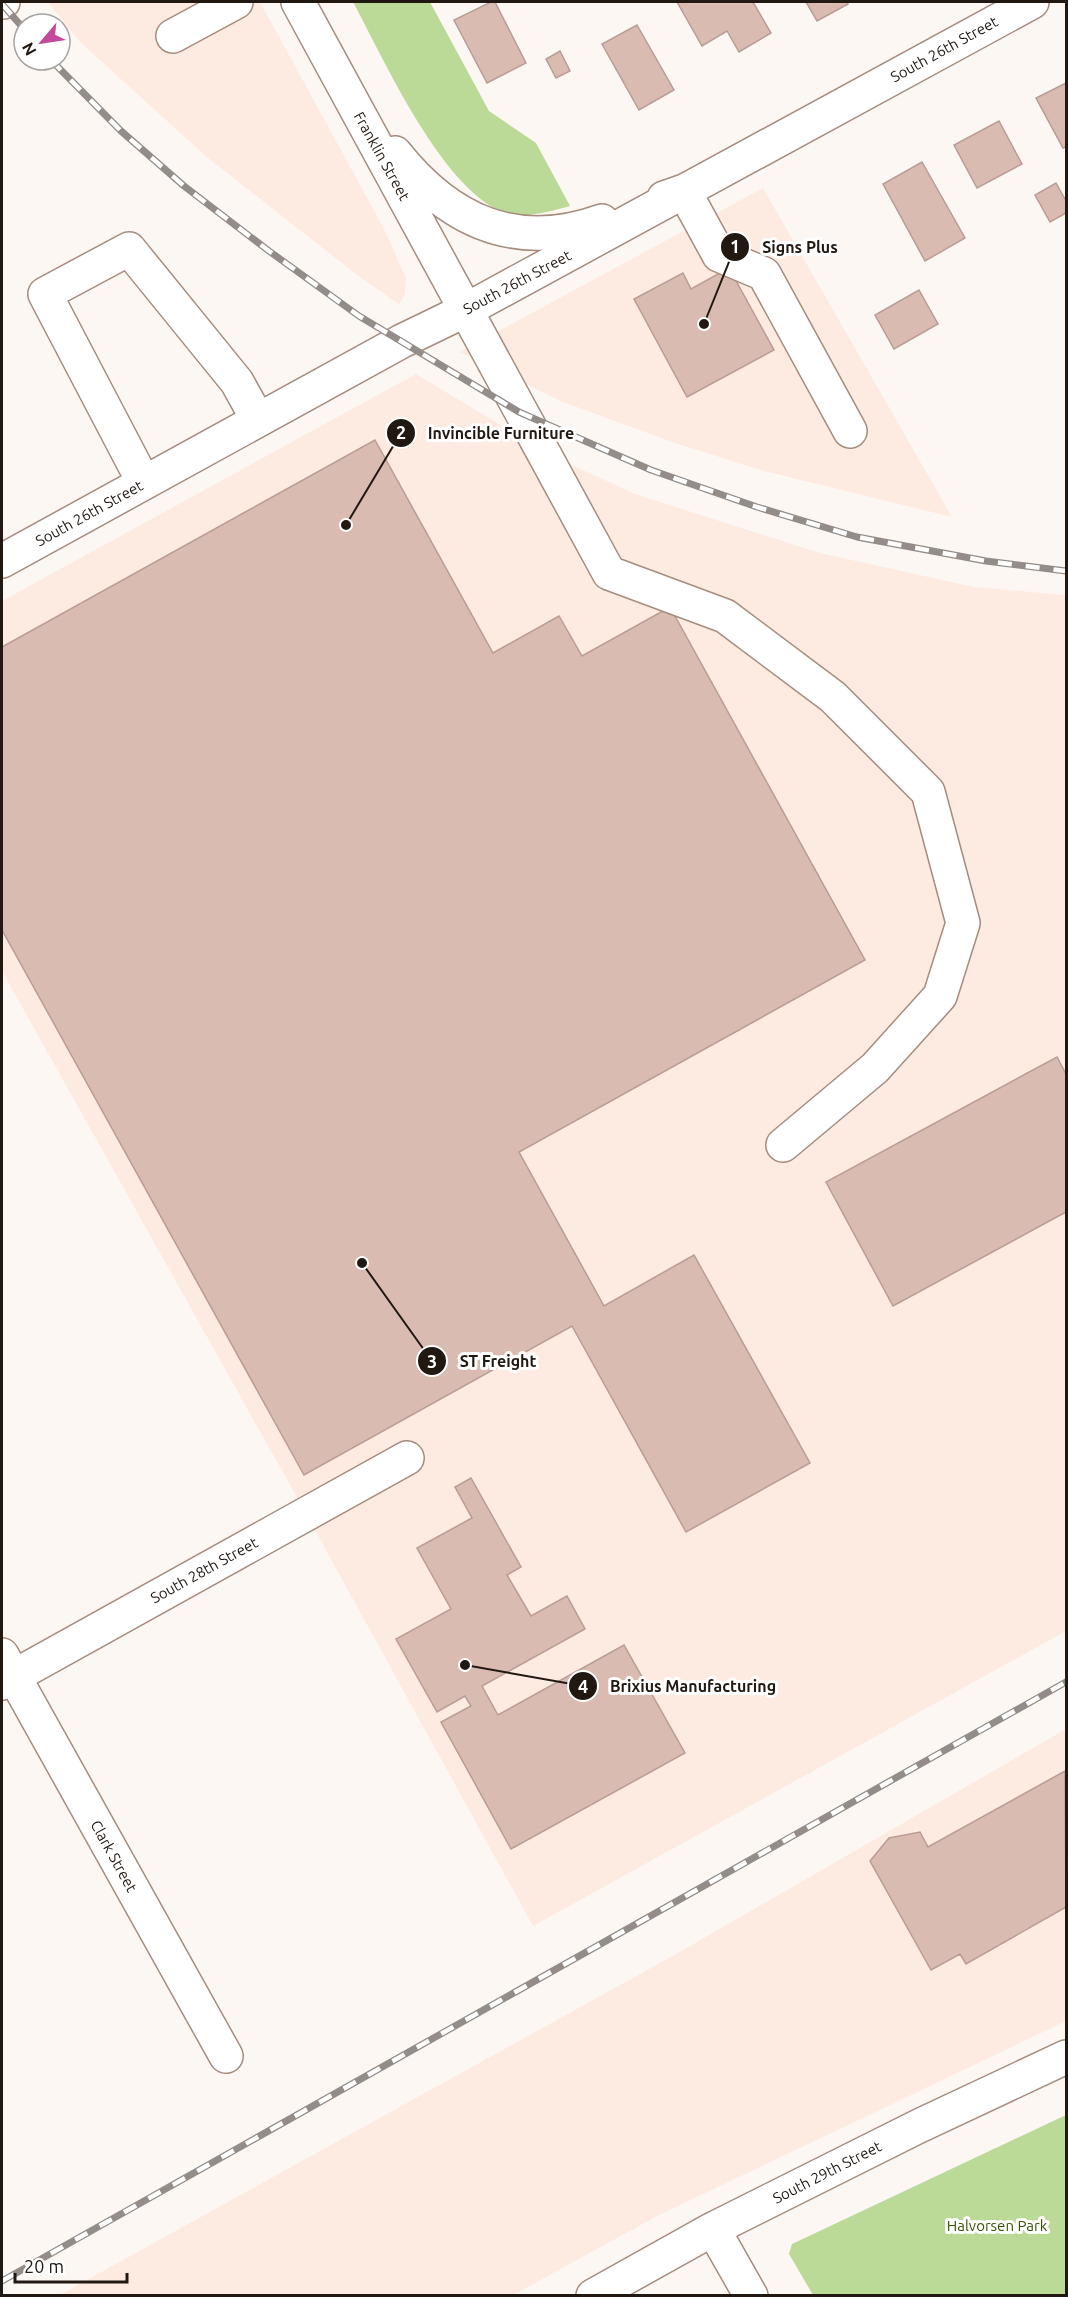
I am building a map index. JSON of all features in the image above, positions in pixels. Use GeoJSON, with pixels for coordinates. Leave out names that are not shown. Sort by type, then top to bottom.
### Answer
{"type":"FeatureCollection","features":[{"type":"Feature","properties":{"kind":"street"},"geometry":{"type":"LineString","coordinates":[[173,36],[236,2]]}},
{"type":"Feature","properties":{"kind":"street","name":"Franklin Street"},"geometry":{"type":"LineString","coordinates":[[298,2],[609,573],[724,616],[833,697],[928,792],[963,923],[940,996],[875,1068],[783,1145]]}},
{"type":"Feature","properties":{"kind":"street","name":"South 26th Street"},"geometry":{"type":"LineString","coordinates":[[2,561],[402,341],[466,310],[1032,2]]}},
{"type":"Feature","properties":{"kind":"street"},"geometry":{"type":"LineString","coordinates":[[350,98],[415,178],[442,201],[471,218],[495,225],[521,232],[551,234],[578,229],[684,191],[719,255],[764,274],[849,431]]}},
{"type":"Feature","properties":{"kind":"street"},"geometry":{"type":"LineString","coordinates":[[144,483],[45,294],[129,249],[237,382],[258,420]]}},
{"type":"Feature","properties":{"kind":"street","name":"South 28th Street"},"geometry":{"type":"LineString","coordinates":[[5,1671],[407,1458]]}},
{"type":"Feature","properties":{"kind":"street","name":"Clark Street"},"geometry":{"type":"LineString","coordinates":[[5,1671],[226,2056]]}},
{"type":"Feature","properties":{"kind":"street","name":"South 29th Street"},"geometry":{"type":"LineString","coordinates":[[593,2295],[713,2229],[919,2126],[1066,2057]]}},
{"type":"Feature","properties":{"kind":"street"},"geometry":{"type":"LineString","coordinates":[[713,2229],[751,2295]]}},
{"type":"Feature","properties":{"kind":"shaded area"},"geometry":{"type":"Polygon","coordinates":[[[48,2],[260,2],[384,229],[406,278],[405,294],[399,304],[361,278],[208,158],[80,42],[72,32],[72,12],[56,12],[48,2]]]}},
{"type":"Feature","properties":{"kind":"shaded area"},"geometry":{"type":"Polygon","coordinates":[[[763,188],[952,517],[764,471],[675,443],[563,402],[460,352],[763,188]]]}},
{"type":"Feature","properties":{"kind":"shaded area"},"geometry":{"type":"Polygon","coordinates":[[[416,374],[550,455],[635,494],[820,553],[974,587],[1066,595],[1066,1631],[533,1926],[294,1492],[2,971],[2,601],[416,374]]]}},
{"type":"Feature","properties":{"kind":"shaded area"},"geometry":{"type":"Polygon","coordinates":[[[1066,1729],[1066,2021],[659,2215],[513,2295],[58,2296],[678,1953],[1066,1729]]]}},
{"type":"Feature","properties":{"kind":"green space"},"geometry":{"type":"Polygon","coordinates":[[[353,2],[430,2],[489,111],[536,143],[570,206],[536,214],[516,215],[491,206],[467,187],[443,159],[421,126],[353,2]]]}},
{"type":"Feature","properties":{"kind":"green space","name":"Halvorsen Park"},"geometry":{"type":"Polygon","coordinates":[[[1066,2115],[1066,2295],[813,2295],[789,2254],[792,2244],[1066,2115]]]}},
{"type":"Feature","properties":{"kind":"building"},"geometry":{"type":"Polygon","coordinates":[[[495,2],[526,63],[487,83],[454,20],[495,2]]]}},
{"type":"Feature","properties":{"kind":"building"},"geometry":{"type":"Polygon","coordinates":[[[677,2],[753,2],[771,33],[739,52],[727,31],[702,46],[677,2]]]}},
{"type":"Feature","properties":{"kind":"building"},"geometry":{"type":"Polygon","coordinates":[[[806,2],[846,2],[848,4],[817,21],[806,2]]]}},
{"type":"Feature","properties":{"kind":"building"},"geometry":{"type":"Polygon","coordinates":[[[637,25],[674,90],[639,110],[602,44],[637,25]]]}},
{"type":"Feature","properties":{"kind":"building"},"geometry":{"type":"Polygon","coordinates":[[[560,51],[570,71],[556,78],[546,59],[560,51]]]}},
{"type":"Feature","properties":{"kind":"building"},"geometry":{"type":"Polygon","coordinates":[[[1066,83],[1066,147],[1063,148],[1036,98],[1066,83]]]}},
{"type":"Feature","properties":{"kind":"building"},"geometry":{"type":"Polygon","coordinates":[[[999,121],[1022,164],[977,188],[954,145],[999,121]]]}},
{"type":"Feature","properties":{"kind":"building"},"geometry":{"type":"Polygon","coordinates":[[[922,162],[965,238],[925,261],[883,184],[922,162]]]}},
{"type":"Feature","properties":{"kind":"building"},"geometry":{"type":"Polygon","coordinates":[[[1056,183],[1066,201],[1066,213],[1050,222],[1035,195],[1056,183]]]}},
{"type":"Feature","properties":{"kind":"building"},"geometry":{"type":"Polygon","coordinates":[[[729,268],[774,350],[687,397],[634,299],[683,273],[691,289],[729,268]]]}},
{"type":"Feature","properties":{"kind":"building"},"geometry":{"type":"Polygon","coordinates":[[[919,290],[938,324],[894,349],[875,315],[919,290]]]}},
{"type":"Feature","properties":{"kind":"building"},"geometry":{"type":"Polygon","coordinates":[[[375,440],[493,653],[559,616],[582,656],[670,607],[865,960],[519,1152],[604,1306],[694,1255],[810,1463],[686,1532],[572,1326],[304,1475],[2,930],[2,647],[375,440]]]}},
{"type":"Feature","properties":{"kind":"building"},"geometry":{"type":"Polygon","coordinates":[[[1057,1057],[1066,1074],[1066,1212],[893,1306],[826,1182],[1057,1057]]]}},
{"type":"Feature","properties":{"kind":"building"},"geometry":{"type":"Polygon","coordinates":[[[471,1478],[521,1567],[507,1575],[531,1616],[567,1596],[585,1629],[482,1686],[498,1715],[624,1645],[685,1753],[511,1849],[441,1722],[471,1706],[465,1696],[437,1712],[396,1639],[451,1609],[417,1548],[472,1518],[455,1487],[471,1478]]]}},
{"type":"Feature","properties":{"kind":"building"},"geometry":{"type":"Polygon","coordinates":[[[1065,1771],[1066,1907],[966,1964],[960,1954],[931,1970],[870,1861],[889,1838],[920,1832],[928,1847],[1065,1771]]]}},
{"type":"Feature","properties":{"kind":"railway"},"geometry":{"type":"LineString","coordinates":[[2,4],[12,15]]}},
{"type":"Feature","properties":{"kind":"railway"},"geometry":{"type":"LineString","coordinates":[[63,72],[121,131],[184,186],[269,251],[359,316],[519,412],[651,470],[757,507],[857,537],[986,561],[1066,571]]}},
{"type":"Feature","properties":{"kind":"railway"},"geometry":{"type":"LineString","coordinates":[[2,2281],[1066,1682]]}},
{"type":"Feature","properties":{"kind":"place","name":"Signs Plus"},"geometry":{"type":"Point","coordinates":[704,324]}},
{"type":"Feature","properties":{"kind":"place","name":"Invincible Furniture"},"geometry":{"type":"Point","coordinates":[346,525]}},
{"type":"Feature","properties":{"kind":"place","name":"ST Freight"},"geometry":{"type":"Point","coordinates":[362,1263]}},
{"type":"Feature","properties":{"kind":"place","name":"Brixius Manufacturing"},"geometry":{"type":"Point","coordinates":[465,1665]}}]}
